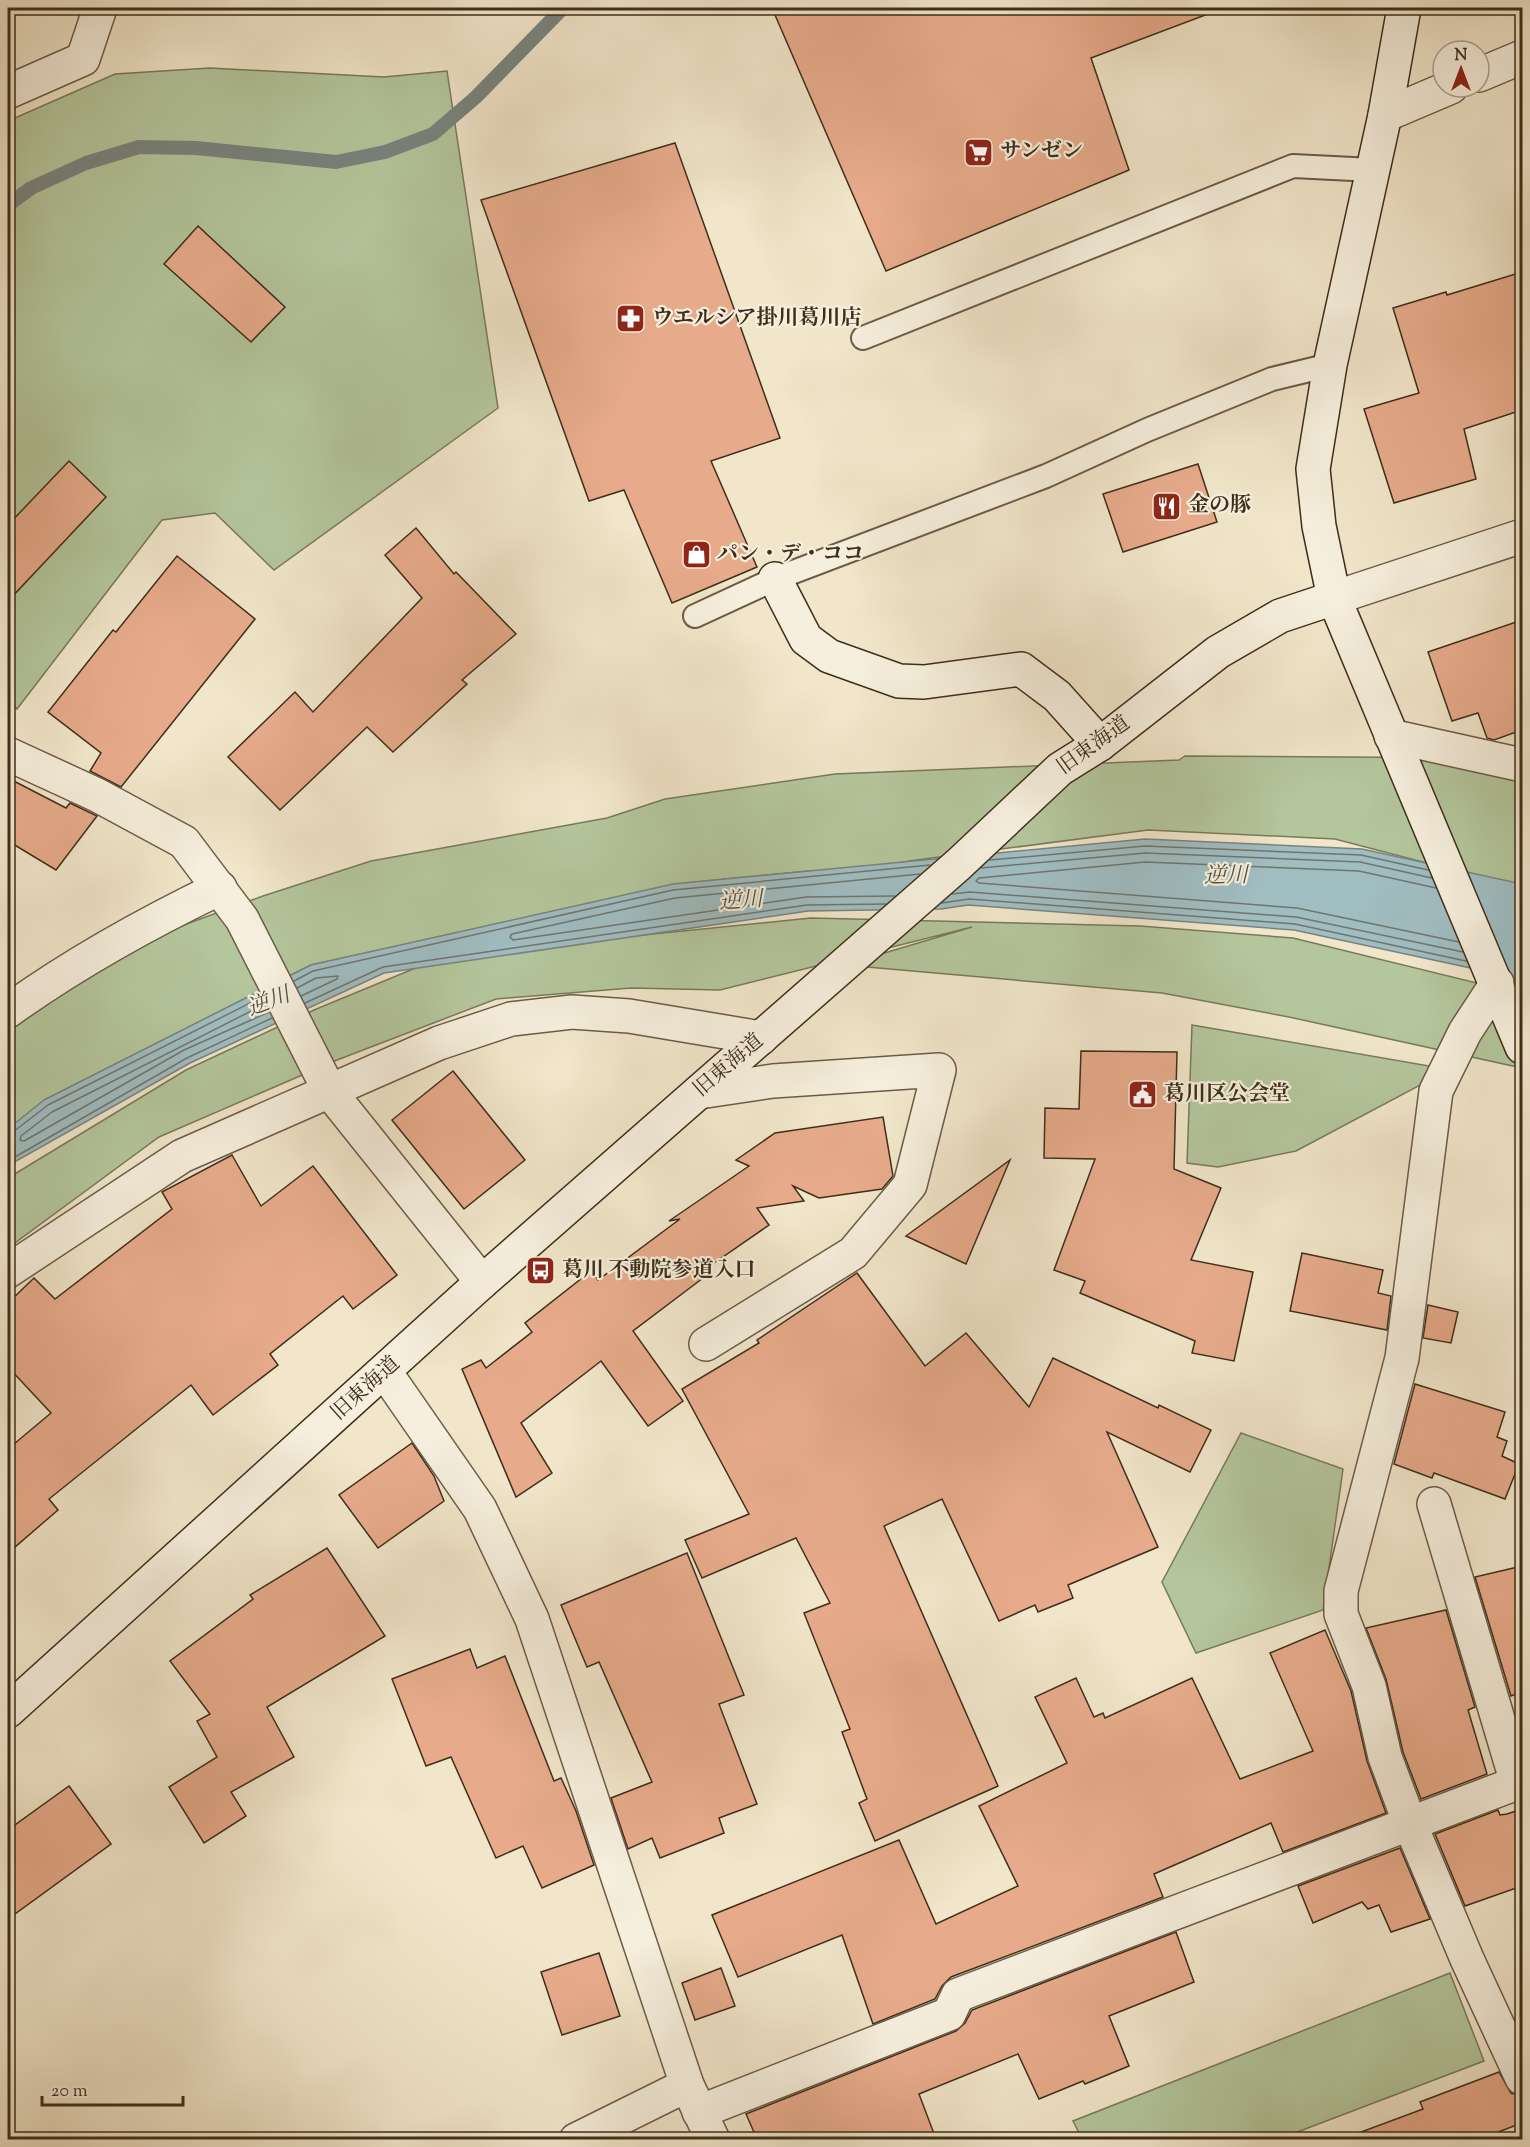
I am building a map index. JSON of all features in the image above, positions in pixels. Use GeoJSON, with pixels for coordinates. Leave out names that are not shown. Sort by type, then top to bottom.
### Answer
{"type":"FeatureCollection","features":[{"type":"Feature","properties":{"kind":"street"},"geometry":{"type":"LineString","coordinates":[[8,92],[83,59],[100,8]]}},
{"type":"Feature","properties":{"kind":"street"},"geometry":{"type":"LineString","coordinates":[[1404,8],[1385,115],[1330,365],[1313,469],[1319,526],[1334,598],[1522,1047]]}},
{"type":"Feature","properties":{"kind":"street"},"geometry":{"type":"LineString","coordinates":[[1491,70],[1522,57]]}},
{"type":"Feature","properties":{"kind":"street"},"geometry":{"type":"LineString","coordinates":[[1385,115],[1431,95]]}},
{"type":"Feature","properties":{"kind":"street","name":"旧東海道"},"geometry":{"type":"LineString","coordinates":[[8,1711],[482,1282],[959,864],[1060,769],[1100,744],[1218,652],[1280,616],[1522,536]]}},
{"type":"Feature","properties":{"kind":"street"},"geometry":{"type":"LineString","coordinates":[[775,579],[806,639],[829,656],[899,681],[924,682],[1021,669],[1057,696],[1100,744]]}},
{"type":"Feature","properties":{"kind":"street"},"geometry":{"type":"LineString","coordinates":[[1391,736],[1522,765]]}},
{"type":"Feature","properties":{"kind":"street"},"geometry":{"type":"LineString","coordinates":[[8,754],[97,795],[184,842],[242,919],[323,1080],[482,1282]]}},
{"type":"Feature","properties":{"kind":"street"},"geometry":{"type":"LineString","coordinates":[[8,1011],[46,984],[143,925],[220,888]]}},
{"type":"Feature","properties":{"kind":"street"},"geometry":{"type":"LineString","coordinates":[[1497,984],[1465,1032],[1436,1092],[1402,1358],[1341,1591],[1341,1614],[1369,1686],[1385,1757],[1410,1824],[1467,1959],[1522,2078]]}},
{"type":"Feature","properties":{"kind":"street"},"geometry":{"type":"LineString","coordinates":[[8,1271],[183,1156],[323,1080],[510,1020],[573,1012],[617,1016],[761,1038]]}},
{"type":"Feature","properties":{"kind":"street"},"geometry":{"type":"LineString","coordinates":[[699,1092],[773,1081],[939,1070],[910,1185],[853,1253],[705,1344]]}},
{"type":"Feature","properties":{"kind":"street"},"geometry":{"type":"LineString","coordinates":[[385,1372],[480,1509],[532,1619],[700,2112]]}},
{"type":"Feature","properties":{"kind":"street"},"geometry":{"type":"LineString","coordinates":[[576,2139],[700,2112],[949,2014],[958,1995],[1516,1783],[1434,1504]]}},
{"type":"Feature","properties":{"kind":"lane"},"geometry":{"type":"LineString","coordinates":[[863,338],[1293,166],[1373,170]]}},
{"type":"Feature","properties":{"kind":"lane"},"geometry":{"type":"LineString","coordinates":[[695,616],[775,579],[1046,476],[1147,430],[1272,379],[1330,365]]}},
{"type":"Feature","properties":{"kind":"green space"},"geometry":{"type":"Polygon","coordinates":[[[210,68],[384,77],[447,71],[498,408],[274,570],[215,513],[162,520],[17,709],[8,698],[8,121],[115,74],[210,68]]]}},
{"type":"Feature","properties":{"kind":"green space"},"geometry":{"type":"Polygon","coordinates":[[[1185,756],[1491,758],[1522,767],[1522,888],[1335,839],[1148,830],[909,861],[860,871],[808,871],[686,883],[311,965],[55,1095],[8,1130],[8,1032],[48,1001],[162,933],[263,896],[371,861],[607,818],[665,799],[835,774],[1179,760],[1185,756]]]}},
{"type":"Feature","properties":{"kind":"green space"},"geometry":{"type":"Polygon","coordinates":[[[811,918],[1140,926],[1293,938],[1522,994],[1522,1068],[1289,1017],[1162,993],[844,965],[972,927],[720,990],[631,988],[496,999],[337,1060],[159,1137],[8,1248],[8,1178],[186,1070],[314,1010],[447,955],[811,918]]]}},
{"type":"Feature","properties":{"kind":"green space"},"geometry":{"type":"Polygon","coordinates":[[[1192,1025],[1435,1067],[1426,1082],[1296,1151],[1218,1167],[1187,1163],[1192,1025]]]}},
{"type":"Feature","properties":{"kind":"green space"},"geometry":{"type":"Polygon","coordinates":[[[1241,1433],[1343,1469],[1323,1610],[1196,1653],[1162,1582],[1241,1433]]]}},
{"type":"Feature","properties":{"kind":"green space"},"geometry":{"type":"Polygon","coordinates":[[[1450,1973],[1484,2061],[1279,2139],[1082,2139],[1073,2121],[1450,1973]]]}},
{"type":"Feature","properties":{"kind":"water","name":"逆川"},"geometry":{"type":"Polygon","coordinates":[[[1145,839],[1362,849],[1522,884],[1522,979],[1294,930],[968,905],[941,909],[808,911],[384,973],[190,1063],[16,1161],[8,1169],[8,1129],[44,1100],[311,965],[673,884],[1145,839]]]}},
{"type":"Feature","properties":{"kind":"building","name":"サンゼン"},"geometry":{"type":"Polygon","coordinates":[[[772,8],[1216,8],[1216,11],[1091,58],[1129,170],[886,271],[772,8]]]}},
{"type":"Feature","properties":{"kind":"building","name":"ウエルシア掛川葛川店"},"geometry":{"type":"Polygon","coordinates":[[[675,143],[780,438],[711,461],[757,567],[672,603],[624,490],[589,501],[481,200],[675,143]]]}},
{"type":"Feature","properties":{"kind":"building"},"geometry":{"type":"Polygon","coordinates":[[[198,226],[285,307],[251,342],[164,264],[198,226]]]}},
{"type":"Feature","properties":{"kind":"building"},"geometry":{"type":"Polygon","coordinates":[[[1522,272],[1522,410],[1464,429],[1476,479],[1394,503],[1364,409],[1419,393],[1393,308],[1446,292],[1447,295],[1522,272]]]}},
{"type":"Feature","properties":{"kind":"building"},"geometry":{"type":"Polygon","coordinates":[[[69,461],[106,497],[8,601],[8,525],[69,461]]]}},
{"type":"Feature","properties":{"kind":"building","name":"金の豚"},"geometry":{"type":"Polygon","coordinates":[[[1198,464],[1217,522],[1123,552],[1103,494],[1198,464]]]}},
{"type":"Feature","properties":{"kind":"building"},"geometry":{"type":"Polygon","coordinates":[[[416,528],[454,574],[456,572],[516,634],[462,680],[467,684],[393,752],[367,727],[280,810],[228,757],[295,692],[313,712],[422,598],[385,555],[416,528]]]}},
{"type":"Feature","properties":{"kind":"building"},"geometry":{"type":"Polygon","coordinates":[[[177,556],[255,619],[121,787],[90,771],[101,753],[48,712],[113,630],[116,632],[177,556]]]}},
{"type":"Feature","properties":{"kind":"building"},"geometry":{"type":"Polygon","coordinates":[[[1522,620],[1522,730],[1494,740],[1487,738],[1478,713],[1452,721],[1428,652],[1522,620]]]}},
{"type":"Feature","properties":{"kind":"building"},"geometry":{"type":"Polygon","coordinates":[[[8,778],[66,808],[70,803],[97,816],[56,870],[8,841],[8,778]]]}},
{"type":"Feature","properties":{"kind":"building"},"geometry":{"type":"Polygon","coordinates":[[[1081,1051],[1177,1052],[1174,1169],[1221,1188],[1191,1260],[1253,1272],[1234,1361],[1192,1353],[1195,1341],[1080,1293],[1085,1281],[1054,1270],[1095,1159],[1044,1158],[1045,1108],[1079,1109],[1081,1051]]]}},
{"type":"Feature","properties":{"kind":"building"},"geometry":{"type":"Polygon","coordinates":[[[453,1071],[525,1160],[464,1209],[392,1120],[453,1071]]]}},
{"type":"Feature","properties":{"kind":"building"},"geometry":{"type":"Polygon","coordinates":[[[883,1117],[893,1176],[882,1189],[819,1198],[793,1186],[804,1201],[757,1208],[769,1225],[707,1268],[711,1272],[633,1331],[683,1401],[648,1426],[601,1361],[521,1423],[552,1473],[516,1497],[462,1369],[481,1360],[486,1368],[532,1332],[525,1323],[591,1271],[598,1280],[680,1219],[669,1221],[749,1166],[736,1160],[775,1133],[883,1117]]]}},
{"type":"Feature","properties":{"kind":"building"},"geometry":{"type":"Polygon","coordinates":[[[232,1155],[261,1206],[313,1166],[397,1275],[353,1309],[343,1296],[270,1354],[278,1365],[213,1415],[191,1385],[49,1499],[58,1510],[8,1553],[8,1449],[51,1413],[8,1367],[8,1303],[34,1278],[55,1299],[172,1209],[162,1192],[232,1155]]]}},
{"type":"Feature","properties":{"kind":"building"},"geometry":{"type":"Polygon","coordinates":[[[1010,1160],[966,1264],[906,1236],[1010,1160]]]}},
{"type":"Feature","properties":{"kind":"building"},"geometry":{"type":"Polygon","coordinates":[[[1302,1253],[1383,1270],[1378,1293],[1391,1296],[1387,1330],[1290,1311],[1302,1253]]]}},
{"type":"Feature","properties":{"kind":"building"},"geometry":{"type":"Polygon","coordinates":[[[857,1273],[925,1366],[966,1333],[1029,1407],[1053,1358],[1158,1408],[1159,1405],[1211,1430],[1190,1472],[1107,1432],[1158,1547],[1068,1585],[1073,1598],[1038,1612],[1035,1605],[999,1621],[942,1499],[884,1526],[998,1786],[875,1841],[859,1803],[867,1799],[842,1732],[850,1729],[804,1613],[830,1603],[796,1538],[702,1578],[685,1540],[749,1514],[682,1389],[759,1343],[757,1340],[857,1273]]]}},
{"type":"Feature","properties":{"kind":"building"},"geometry":{"type":"Polygon","coordinates":[[[1428,1305],[1458,1312],[1451,1343],[1423,1338],[1428,1305]]]}},
{"type":"Feature","properties":{"kind":"building"},"geometry":{"type":"Polygon","coordinates":[[[1415,1384],[1505,1412],[1497,1437],[1507,1441],[1502,1456],[1519,1464],[1505,1499],[1434,1473],[1432,1478],[1394,1464],[1415,1384]]]}},
{"type":"Feature","properties":{"kind":"building"},"geometry":{"type":"Polygon","coordinates":[[[412,1443],[434,1476],[444,1501],[378,1548],[339,1495],[412,1443]]]}},
{"type":"Feature","properties":{"kind":"building"},"geometry":{"type":"Polygon","coordinates":[[[327,1548],[385,1636],[267,1707],[294,1757],[231,1792],[246,1816],[204,1843],[169,1787],[217,1757],[197,1721],[210,1714],[170,1661],[253,1599],[250,1595],[327,1548]]]}},
{"type":"Feature","properties":{"kind":"building"},"geometry":{"type":"Polygon","coordinates":[[[687,1553],[744,1695],[719,1704],[757,1804],[719,1818],[724,1833],[660,1858],[652,1838],[628,1849],[611,1798],[652,1782],[599,1662],[587,1667],[561,1605],[687,1553]]]}},
{"type":"Feature","properties":{"kind":"building"},"geometry":{"type":"Polygon","coordinates":[[[1522,1566],[1522,1692],[1511,1696],[1475,1577],[1522,1566]]]}},
{"type":"Feature","properties":{"kind":"building"},"geometry":{"type":"Polygon","coordinates":[[[1446,1610],[1475,1707],[1468,1710],[1487,1774],[1421,1799],[1403,1752],[1386,1679],[1366,1628],[1446,1610]]]}},
{"type":"Feature","properties":{"kind":"building"},"geometry":{"type":"Polygon","coordinates":[[[1325,1630],[1351,1691],[1367,1761],[1386,1813],[1283,1852],[1271,1823],[1154,1874],[1163,1897],[951,1977],[942,1986],[935,1999],[873,2024],[842,1935],[738,1977],[712,1915],[899,1840],[936,1924],[1018,1886],[979,1806],[1067,1763],[1035,1697],[1076,1678],[1094,1717],[1103,1713],[1105,1718],[1192,1678],[1240,1779],[1313,1751],[1270,1653],[1325,1630]]]}},
{"type":"Feature","properties":{"kind":"building"},"geometry":{"type":"Polygon","coordinates":[[[470,1649],[477,1668],[505,1656],[554,1781],[561,1778],[576,1811],[594,1865],[542,1888],[523,1846],[496,1858],[451,1757],[426,1766],[392,1679],[470,1649]]]}},
{"type":"Feature","properties":{"kind":"building"},"geometry":{"type":"Polygon","coordinates":[[[69,1786],[111,1844],[8,1919],[8,1830],[69,1786]]]}},
{"type":"Feature","properties":{"kind":"building"},"geometry":{"type":"Polygon","coordinates":[[[1522,1809],[1522,1886],[1465,1906],[1435,1834],[1498,1810],[1500,1815],[1522,1809]]]}},
{"type":"Feature","properties":{"kind":"building"},"geometry":{"type":"Polygon","coordinates":[[[1400,1848],[1430,1919],[1391,1932],[1379,1905],[1368,1909],[1362,1902],[1313,1923],[1298,1886],[1400,1848]]]}},
{"type":"Feature","properties":{"kind":"building"},"geometry":{"type":"Polygon","coordinates":[[[1176,1932],[1194,1982],[1109,2016],[1129,2066],[1039,2099],[1018,2054],[919,2094],[936,2139],[757,2139],[746,2114],[956,2031],[965,2023],[972,2010],[1176,1932]]]}},
{"type":"Feature","properties":{"kind":"building"},"geometry":{"type":"Polygon","coordinates":[[[599,1953],[620,2016],[562,2035],[541,1972],[599,1953]]]}},
{"type":"Feature","properties":{"kind":"building"},"geometry":{"type":"Polygon","coordinates":[[[721,1968],[735,2006],[695,2020],[682,1983],[721,1968]]]}},
{"type":"Feature","properties":{"kind":"building"},"geometry":{"type":"Polygon","coordinates":[[[1499,2072],[1511,2093],[1522,2096],[1522,2123],[1480,2139],[1353,2139],[1353,2135],[1423,2109],[1420,2102],[1499,2072]]]}},
{"type":"Feature","properties":{"kind":"waterway"},"geometry":{"type":"LineString","coordinates":[[8,205],[31,188],[86,163],[139,147],[196,148],[336,162],[385,152],[433,134],[476,97],[563,8]]}},
{"type":"Feature","properties":{"kind":"place","name":"サンゼン"},"geometry":{"type":"Point","coordinates":[979,152]}},
{"type":"Feature","properties":{"kind":"place","name":"ウエルシア掛川葛川店"},"geometry":{"type":"Point","coordinates":[631,319]}},
{"type":"Feature","properties":{"kind":"place","name":"金の豚"},"geometry":{"type":"Point","coordinates":[1167,506]}},
{"type":"Feature","properties":{"kind":"place","name":"パン・デ・ココ"},"geometry":{"type":"Point","coordinates":[696,555]}},
{"type":"Feature","properties":{"kind":"place","name":"葛川区公会堂"},"geometry":{"type":"Point","coordinates":[1143,1095]}},
{"type":"Feature","properties":{"kind":"place","name":"葛川 不動院参道入口"},"geometry":{"type":"Point","coordinates":[541,1271]}}]}
